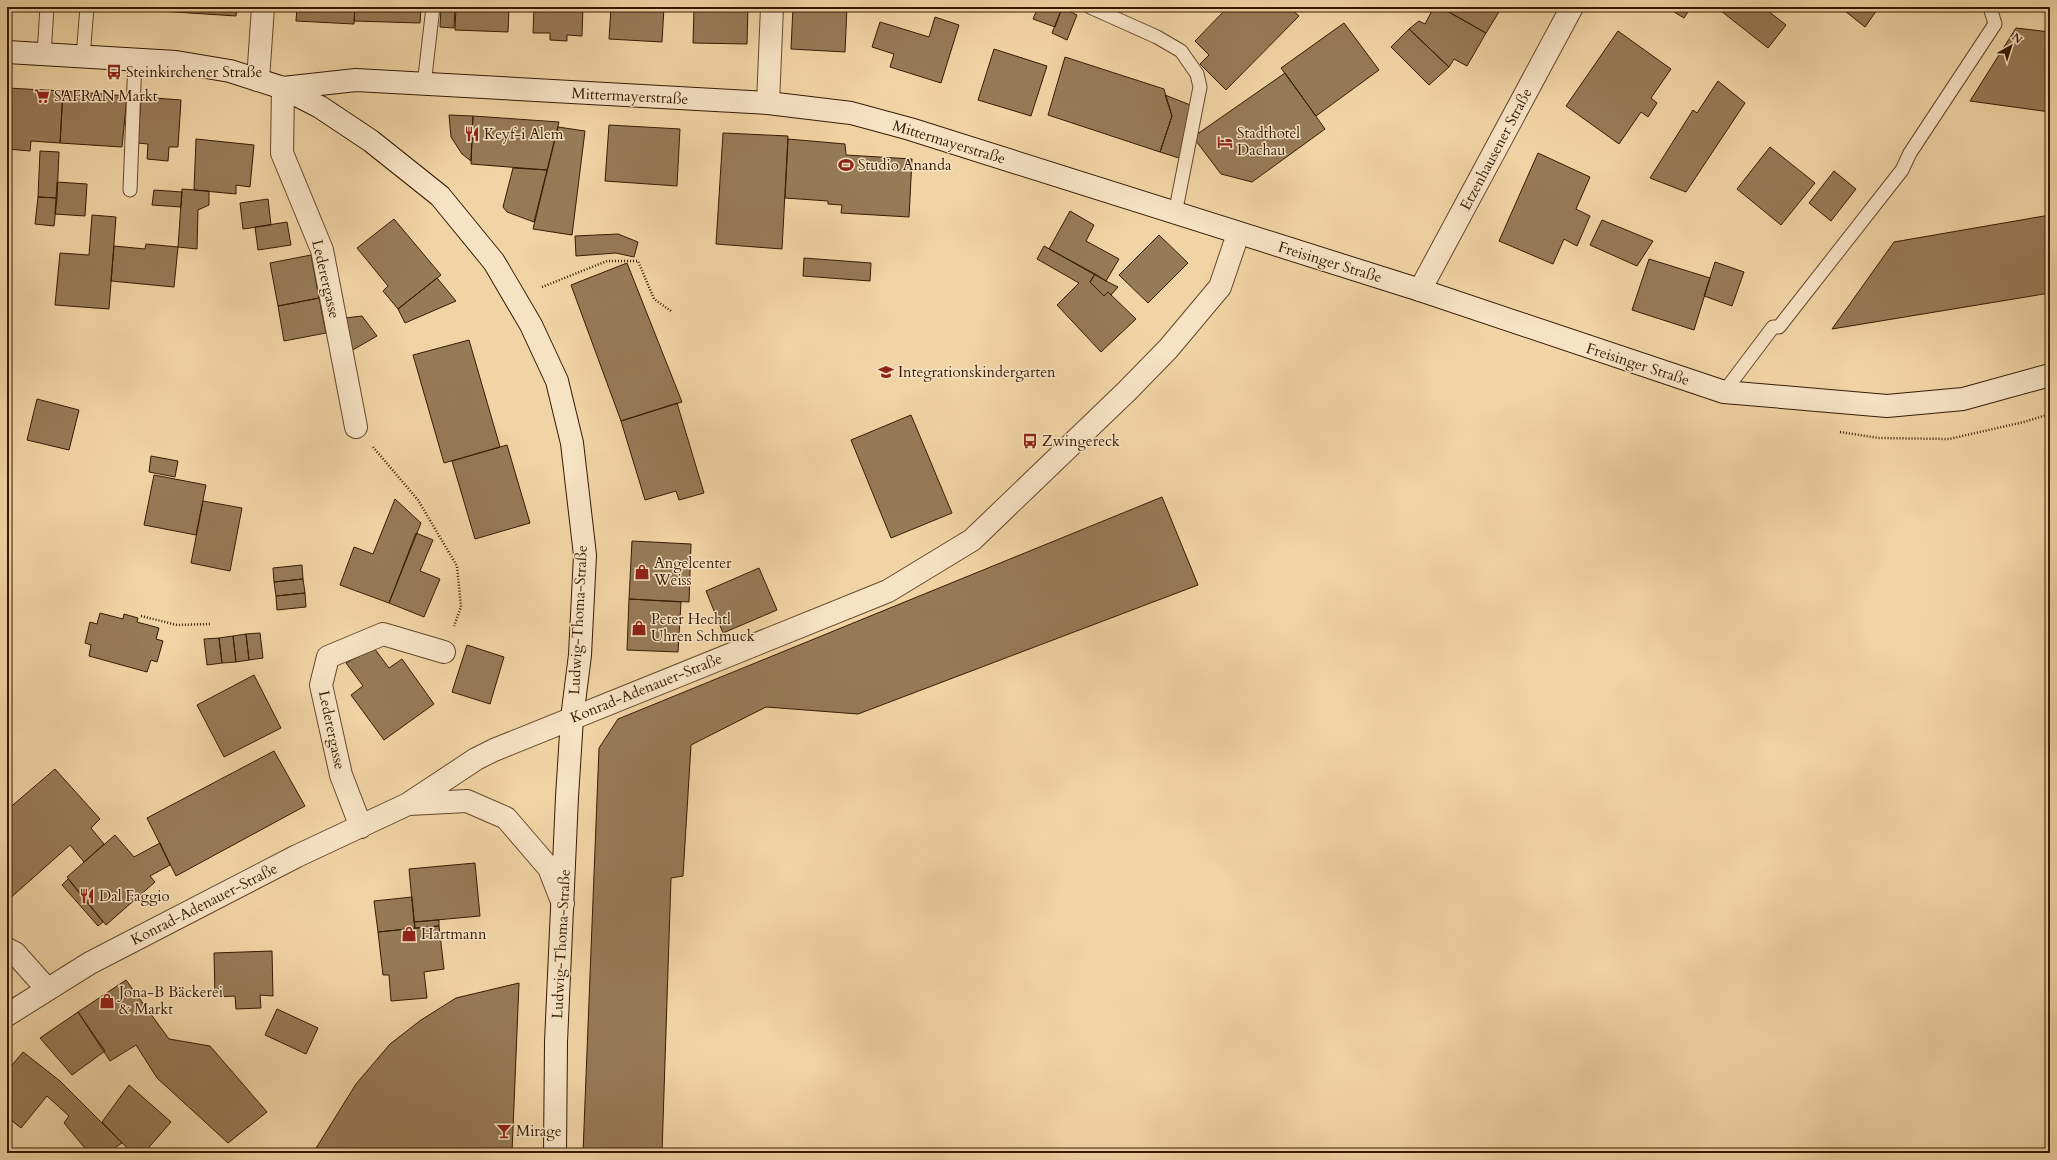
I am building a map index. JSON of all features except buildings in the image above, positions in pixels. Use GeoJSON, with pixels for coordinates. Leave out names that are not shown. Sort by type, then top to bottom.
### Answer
{"type":"FeatureCollection","features":[{"type":"Feature","properties":{"kind":"main road"},"geometry":{"type":"LineString","coordinates":[[258,80],[263,7]]}},
{"type":"Feature","properties":{"kind":"main road"},"geometry":{"type":"LineString","coordinates":[[768,103],[772,7]]}},
{"type":"Feature","properties":{"kind":"main road","name":"Etzenhausener Straße"},"geometry":{"type":"LineString","coordinates":[[1420,290],[1572,7]]}},
{"type":"Feature","properties":{"kind":"main road","name":"Mittermayerstraße"},"geometry":{"type":"LineString","coordinates":[[7,52],[176,62],[230,71],[283,88],[356,80],[424,85],[768,103],[851,113],[910,129],[1238,234]]}},
{"type":"Feature","properties":{"kind":"main road","name":"Ludwig-Thoma-Straße"},"geometry":{"type":"LineString","coordinates":[[283,88],[320,107],[371,141],[440,196],[494,262],[531,325],[557,381],[572,444],[585,555],[580,655],[572,718],[564,906],[556,1042],[554,1153]]}},
{"type":"Feature","properties":{"kind":"main road","name":"Lederergasse"},"geometry":{"type":"LineString","coordinates":[[283,88],[282,153],[322,250],[356,427]]}},
{"type":"Feature","properties":{"kind":"main road","name":"Freisinger Straße"},"geometry":{"type":"LineString","coordinates":[[1238,234],[1420,290],[1724,392],[1887,406],[1963,399],[2050,375]]}},
{"type":"Feature","properties":{"kind":"main road","name":"Konrad-Adenauer-Straße"},"geometry":{"type":"LineString","coordinates":[[7,1015],[90,963],[297,856],[408,804],[476,759],[572,718],[888,591],[972,540],[1127,391],[1168,349],[1220,287],[1238,234]]}},
{"type":"Feature","properties":{"kind":"main road","name":"Lederergasse"},"geometry":{"type":"LineString","coordinates":[[361,827],[341,775],[322,685],[328,657],[383,634],[444,652]]}},
{"type":"Feature","properties":{"kind":"main road","name":"Konrad-Adenauer-Straße"},"geometry":{"type":"LineString","coordinates":[[408,804],[467,801],[506,818],[549,868],[564,906]]}},
{"type":"Feature","properties":{"kind":"main road"},"geometry":{"type":"LineString","coordinates":[[7,949],[15,953],[47,989]]}},
{"type":"Feature","properties":{"kind":"lane"},"geometry":{"type":"LineString","coordinates":[[44,54],[47,7]]}},
{"type":"Feature","properties":{"kind":"lane"},"geometry":{"type":"LineString","coordinates":[[83,57],[87,7]]}},
{"type":"Feature","properties":{"kind":"lane"},"geometry":{"type":"LineString","coordinates":[[424,85],[433,7]]}},
{"type":"Feature","properties":{"kind":"lane"},"geometry":{"type":"LineString","coordinates":[[1090,7],[1157,37],[1182,51],[1197,74],[1200,87],[1175,214]]}},
{"type":"Feature","properties":{"kind":"lane"},"geometry":{"type":"LineString","coordinates":[[1724,392],[1774,327],[1779,327],[1902,170],[1910,153],[1995,24],[1990,7]]}},
{"type":"Feature","properties":{"kind":"lane"},"geometry":{"type":"LineString","coordinates":[[130,190],[135,59]]}},
{"type":"Feature","properties":{"kind":"path"},"geometry":{"type":"LineString","coordinates":[[515,298],[607,261],[638,261],[654,299],[671,311]]}},
{"type":"Feature","properties":{"kind":"path"},"geometry":{"type":"LineString","coordinates":[[356,427],[418,500],[457,566],[460,607],[444,652]]}},
{"type":"Feature","properties":{"kind":"path"},"geometry":{"type":"LineString","coordinates":[[141,616],[177,625],[210,624]]}},
{"type":"Feature","properties":{"kind":"place","name":"Steinkirchener Straße"},"geometry":{"type":"Point","coordinates":[114,72]}},
{"type":"Feature","properties":{"kind":"place","name":"SAFRAN Markt"},"geometry":{"type":"Point","coordinates":[42,96]}},
{"type":"Feature","properties":{"kind":"place","name":"Keyf-i Alem"},"geometry":{"type":"Point","coordinates":[472,134]}},
{"type":"Feature","properties":{"kind":"place","name":"Stadthotel Dachau"},"geometry":{"type":"Point","coordinates":[1225,142]}},
{"type":"Feature","properties":{"kind":"place","name":"Studio Ananda"},"geometry":{"type":"Point","coordinates":[846,165]}},
{"type":"Feature","properties":{"kind":"place","name":"Integrationskindergarten"},"geometry":{"type":"Point","coordinates":[886,372]}},
{"type":"Feature","properties":{"kind":"place","name":"Zwingereck"},"geometry":{"type":"Point","coordinates":[1030,441]}},
{"type":"Feature","properties":{"kind":"place","name":"Angelcenter Weiss"},"geometry":{"type":"Point","coordinates":[642,572]}},
{"type":"Feature","properties":{"kind":"place","name":"Peter Hechtl Uhren Schmuck"},"geometry":{"type":"Point","coordinates":[639,628]}},
{"type":"Feature","properties":{"kind":"place","name":"Dal Faggio"},"geometry":{"type":"Point","coordinates":[87,896]}},
{"type":"Feature","properties":{"kind":"place","name":"Hartmann"},"geometry":{"type":"Point","coordinates":[409,934]}},
{"type":"Feature","properties":{"kind":"place","name":"Jona-B Bäckerei & Markt"},"geometry":{"type":"Point","coordinates":[107,1001]}},
{"type":"Feature","properties":{"kind":"place","name":"Mirage"},"geometry":{"type":"Point","coordinates":[504,1131]}}]}
